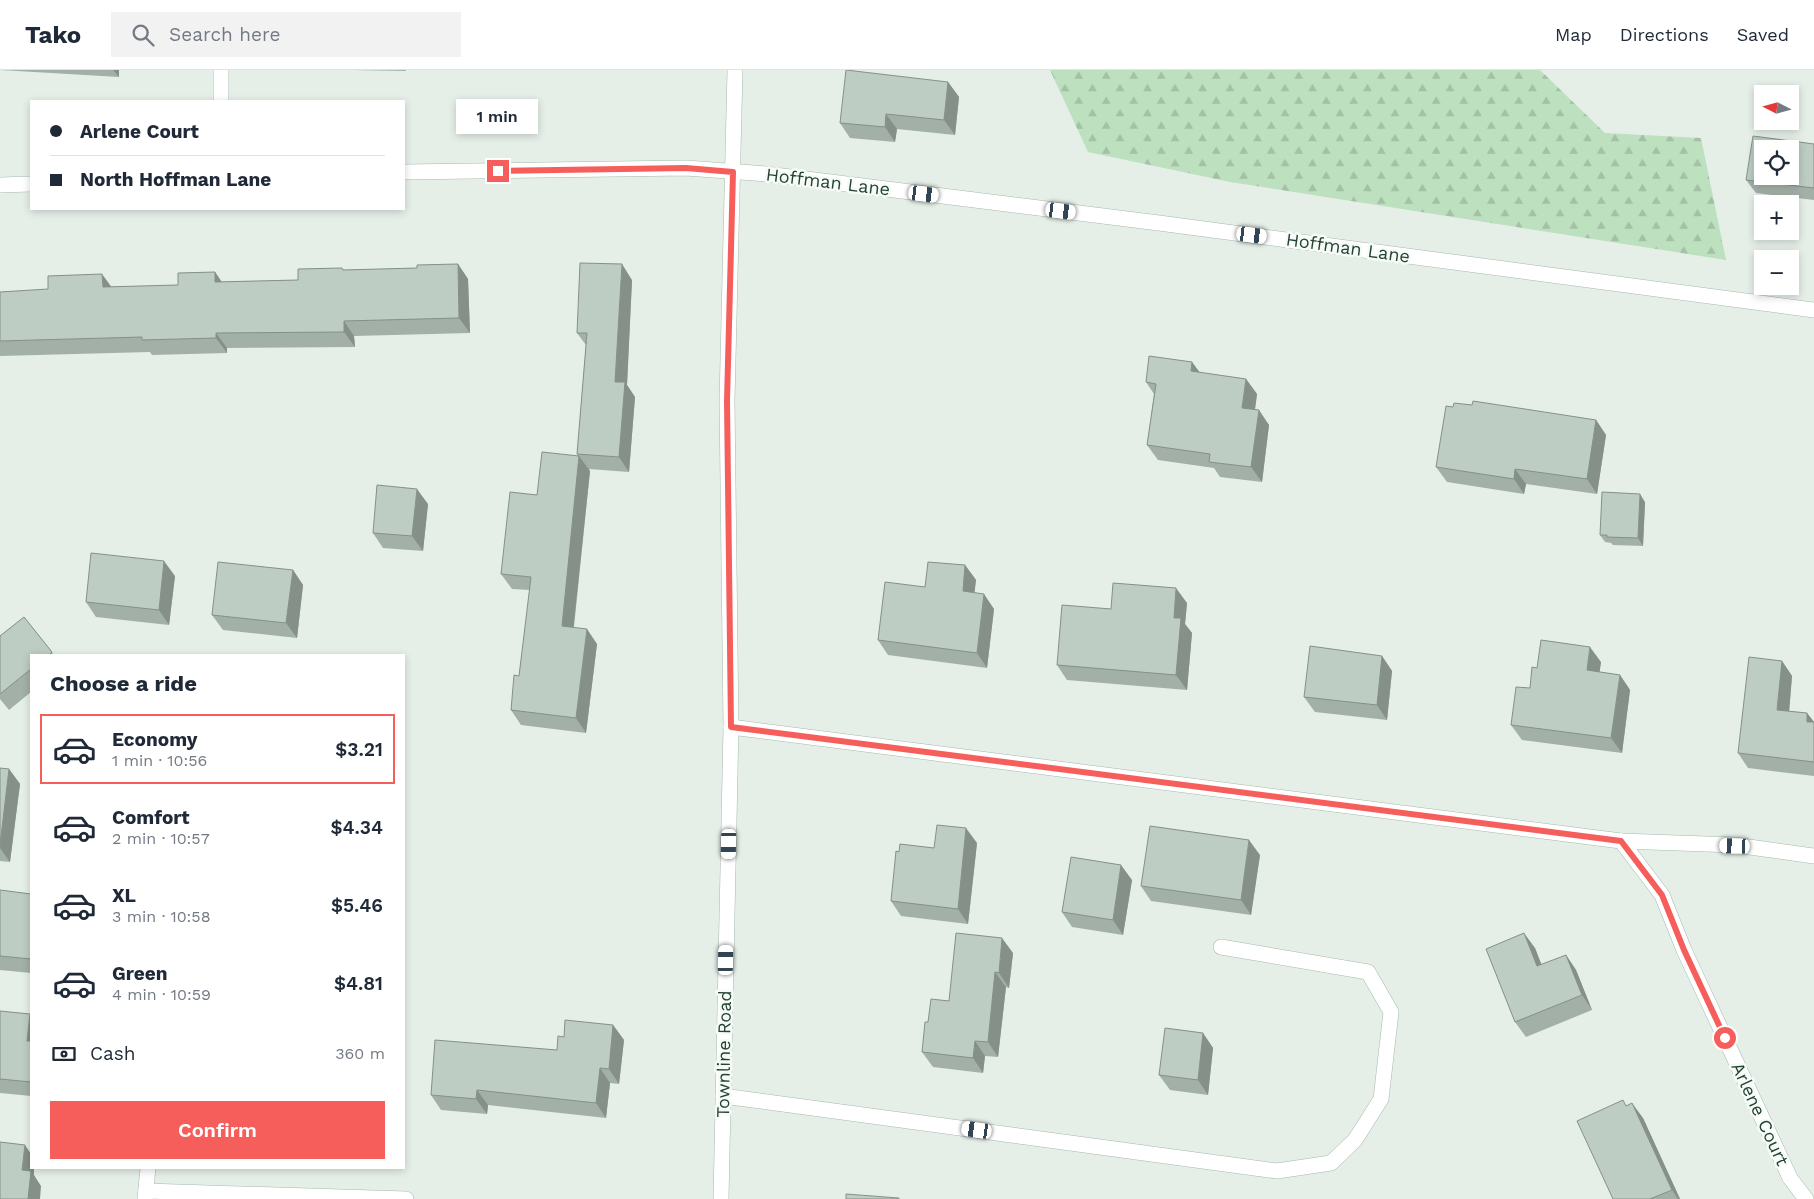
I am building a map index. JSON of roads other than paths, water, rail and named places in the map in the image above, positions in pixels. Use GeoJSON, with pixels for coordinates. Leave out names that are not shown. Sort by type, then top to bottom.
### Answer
{"type":"FeatureCollection","features":[{"type":"Feature","properties":{"kind":"street"},"geometry":{"type":"LineString","coordinates":[[221,70],[221,100]]}},
{"type":"Feature","properties":{"kind":"street","name":"Townline Road"},"geometry":{"type":"LineString","coordinates":[[721,1199],[731,727],[727,401],[735,70]]}},
{"type":"Feature","properties":{"kind":"street","name":"Hoffman Lane"},"geometry":{"type":"LineString","coordinates":[[405,172],[686,168],[766,174],[1189,226],[1814,310]]}},
{"type":"Feature","properties":{"kind":"street"},"geometry":{"type":"LineString","coordinates":[[0,185],[30,184]]}},
{"type":"Feature","properties":{"kind":"street"},"geometry":{"type":"LineString","coordinates":[[731,727],[1621,841],[1735,846],[1814,856]]}},
{"type":"Feature","properties":{"kind":"street","name":"Arlene Court"},"geometry":{"type":"LineString","coordinates":[[1621,841],[1662,895],[1684,950],[1790,1178],[1806,1199]]}},
{"type":"Feature","properties":{"kind":"street"},"geometry":{"type":"LineString","coordinates":[[723,1096],[1276,1171],[1331,1163],[1355,1140],[1381,1099],[1390,1012],[1368,972],[1221,947]]}},
{"type":"Feature","properties":{"kind":"street"},"geometry":{"type":"LineString","coordinates":[[148,1169],[146,1195],[406,1199]]}}]}
